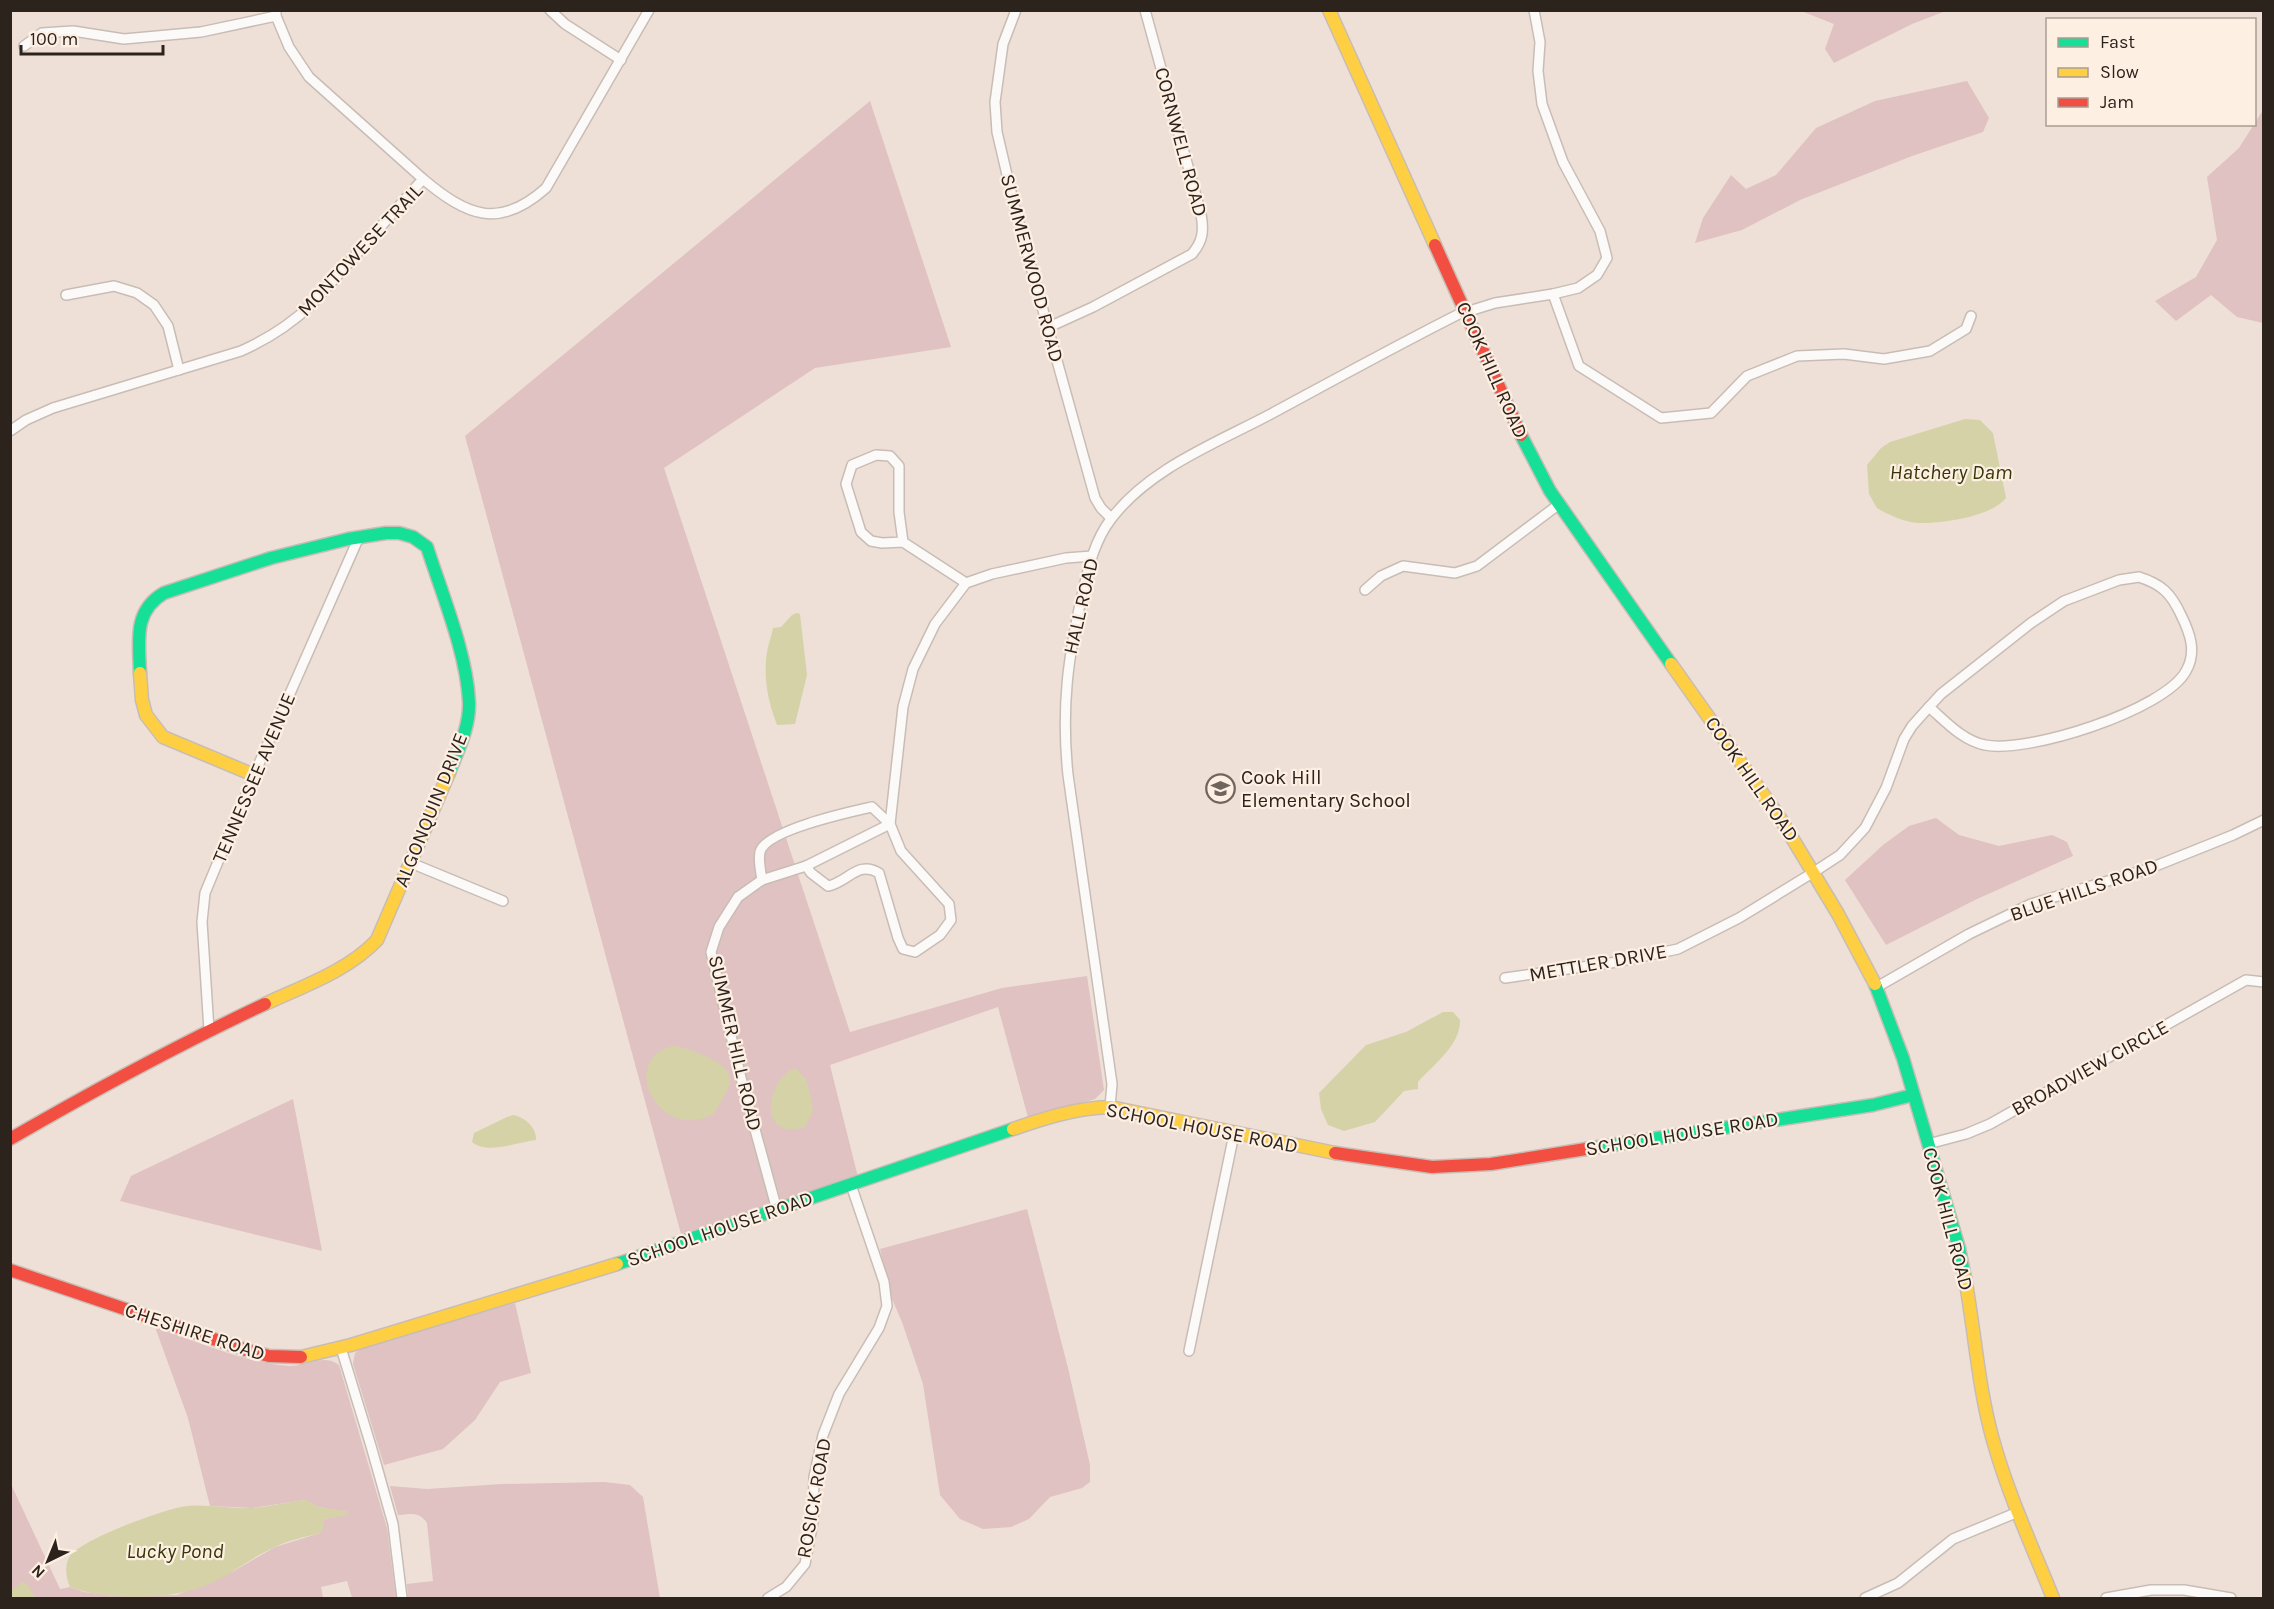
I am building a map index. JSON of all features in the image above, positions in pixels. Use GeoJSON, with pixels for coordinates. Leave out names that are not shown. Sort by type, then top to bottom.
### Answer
{"type":"FeatureCollection","features":[{"type":"Feature","properties":{"kind":"street"},"geometry":{"type":"LineString","coordinates":[[549,10],[565,24],[621,60]]}},
{"type":"Feature","properties":{"kind":"street","name":"MONTOWESE TRAIL"},"geometry":{"type":"LineString","coordinates":[[10,431],[26,420],[53,408],[241,351],[268,339],[293,322],[312,304],[423,180],[448,200],[474,212],[503,213],[530,203],[546,188],[649,10]]}},
{"type":"Feature","properties":{"kind":"street","name":"SUMMERWOOD ROAD"},"geometry":{"type":"LineString","coordinates":[[1016,10],[1003,44],[995,102],[997,132],[1012,198],[1095,498],[1111,518]]}},
{"type":"Feature","properties":{"kind":"street","name":"CORNWELL ROAD"},"geometry":{"type":"LineString","coordinates":[[1049,327],[1093,307],[1192,255],[1199,246],[1204,231],[1202,214],[1145,10]]}},
{"type":"Feature","properties":{"kind":"street","name":"COOK HILL ROAD"},"geometry":{"type":"LineString","coordinates":[[1329,10],[1530,454],[1558,505],[1764,794],[1814,872],[1877,987],[1894,1029],[1961,1257],[1989,1424],[2018,1512],[2053,1599]]}},
{"type":"Feature","properties":{"kind":"street","name":"HALL ROAD"},"geometry":{"type":"LineString","coordinates":[[1110,1107],[1112,1084],[1068,775],[1064,728],[1067,669],[1092,556],[1099,537],[1111,518],[1133,496],[1167,469],[1466,312],[1495,303],[1578,288],[1597,275],[1607,258],[1600,231],[1563,162],[1542,105],[1538,72],[1540,42],[1534,10]]}},
{"type":"Feature","properties":{"kind":"street"},"geometry":{"type":"LineString","coordinates":[[24,46],[42,33],[73,31],[124,39],[201,32],[276,13],[289,48],[309,77],[423,180]]}},
{"type":"Feature","properties":{"kind":"street"},"geometry":{"type":"LineString","coordinates":[[66,295],[114,286],[136,293],[154,305],[168,326],[179,370]]}},
{"type":"Feature","properties":{"kind":"street"},"geometry":{"type":"LineString","coordinates":[[1553,294],[1580,366],[1661,418],[1711,413],[1747,376],[1797,356],[1844,354],[1884,359],[1929,351],[1966,329],[1971,316]]}},
{"type":"Feature","properties":{"kind":"street"},"geometry":{"type":"LineString","coordinates":[[903,542],[899,512],[899,466],[890,456],[883,455],[876,455],[852,465],[846,484],[861,532],[871,541],[903,542],[966,583]]}},
{"type":"Feature","properties":{"kind":"street"},"geometry":{"type":"LineString","coordinates":[[1365,590],[1381,576],[1403,566],[1455,573],[1477,566],[1558,505]]}},
{"type":"Feature","properties":{"kind":"street","name":"ALGONQUIN DRIVE"},"geometry":{"type":"LineString","coordinates":[[10,1139],[209,1029],[342,967],[364,954],[376,940],[464,736],[470,702],[460,654],[427,548],[417,539],[404,534],[388,533],[334,541],[269,558],[167,592],[151,602],[142,616],[140,631],[141,697],[144,714],[152,727],[164,737],[254,775]]}},
{"type":"Feature","properties":{"kind":"street","name":"TENNESSEE AVENUE"},"geometry":{"type":"LineString","coordinates":[[209,1029],[202,922],[205,892],[359,537]]}},
{"type":"Feature","properties":{"kind":"street"},"geometry":{"type":"LineString","coordinates":[[890,824],[903,707],[914,669],[935,624],[966,583],[977,578],[1083,555],[1092,556]]}},
{"type":"Feature","properties":{"kind":"street","name":"METTLER DRIVE"},"geometry":{"type":"LineString","coordinates":[[1505,978],[1617,962],[1678,949],[1746,914],[1840,855],[1865,828],[1886,788],[1904,739],[1912,726],[1929,707],[1941,694],[2031,623],[2064,601],[2120,580],[2139,577],[2158,583],[2176,603],[2190,632],[2193,654],[2186,673],[2169,689],[2128,713],[2079,731],[2007,747],[1984,745],[1969,739],[1929,707]]}},
{"type":"Feature","properties":{"kind":"street"},"geometry":{"type":"LineString","coordinates":[[762,880],[760,850],[770,840],[819,819],[872,807],[890,824],[901,851],[950,904],[951,920],[940,935],[915,952],[903,949],[879,873],[871,868],[860,869],[837,884],[828,886],[819,881],[806,866]]}},
{"type":"Feature","properties":{"kind":"street","name":"BLUE HILLS ROAD"},"geometry":{"type":"LineString","coordinates":[[1877,987],[1969,934],[2031,904],[2148,868],[2209,845],[2264,820]]}},
{"type":"Feature","properties":{"kind":"street","name":"SUMMER HILL ROAD"},"geometry":{"type":"LineString","coordinates":[[777,1210],[742,1082],[711,952],[719,927],[738,897],[762,880],[806,866],[890,824]]}},
{"type":"Feature","properties":{"kind":"street"},"geometry":{"type":"LineString","coordinates":[[411,863],[503,901]]}},
{"type":"Feature","properties":{"kind":"street","name":"BROADVIEW CIRCLE"},"geometry":{"type":"LineString","coordinates":[[1928,1144],[1990,1125],[2246,980],[2264,981]]}},
{"type":"Feature","properties":{"kind":"street","name":"SCHOOL HOUSE ROAD"},"geometry":{"type":"LineString","coordinates":[[341,1348],[524,1294],[1052,1116],[1086,1108],[1110,1107],[1297,1148],[1388,1162],[1453,1167],[1491,1164],[1854,1108],[1899,1100],[1913,1095]]}},
{"type":"Feature","properties":{"kind":"street"},"geometry":{"type":"LineString","coordinates":[[1189,1351],[1234,1134]]}},
{"type":"Feature","properties":{"kind":"street","name":"ROSICK ROAD"},"geometry":{"type":"LineString","coordinates":[[768,1599],[786,1587],[805,1564],[813,1522],[814,1477],[823,1435],[839,1394],[879,1328],[886,1306],[884,1282],[851,1185]]}},
{"type":"Feature","properties":{"kind":"street","name":"CHESHIRE ROAD"},"geometry":{"type":"LineString","coordinates":[[10,1270],[172,1326],[269,1356],[295,1358],[341,1348]]}},
{"type":"Feature","properties":{"kind":"street"},"geometry":{"type":"LineString","coordinates":[[341,1348],[393,1524],[402,1599]]}},
{"type":"Feature","properties":{"kind":"street"},"geometry":{"type":"LineString","coordinates":[[1865,1599],[1898,1583],[1953,1539],[2018,1512]]}},
{"type":"Feature","properties":{"kind":"street"},"geometry":{"type":"LineString","coordinates":[[2106,1599],[2151,1590],[2184,1590],[2231,1599]]}},
{"type":"Feature","properties":{"kind":"shaded area"},"geometry":{"type":"Polygon","coordinates":[[[1946,10],[1912,24],[1834,63],[1825,49],[1834,24],[1801,11],[1946,10]]]}},
{"type":"Feature","properties":{"kind":"shaded area"},"geometry":{"type":"Polygon","coordinates":[[[1967,81],[1989,118],[1983,132],[1912,156],[1800,200],[1742,230],[1695,243],[1703,218],[1731,175],[1746,189],[1776,175],[1816,128],[1875,101],[1967,81]]]}},
{"type":"Feature","properties":{"kind":"shaded area"},"geometry":{"type":"Polygon","coordinates":[[[870,101],[951,347],[815,368],[664,468],[850,1032],[1002,988],[1087,976],[1104,1090],[1095,1099],[1029,1121],[998,1007],[830,1065],[858,1177],[681,1234],[465,436],[870,101]]]}},
{"type":"Feature","properties":{"kind":"shaded area"},"geometry":{"type":"Polygon","coordinates":[[[2263,110],[2263,323],[2237,317],[2211,295],[2176,321],[2155,301],[2196,277],[2217,240],[2207,177],[2239,148],[2253,126],[2256,126],[2256,121],[2263,110]]]}},
{"type":"Feature","properties":{"kind":"shaded area"},"geometry":{"type":"Polygon","coordinates":[[[1936,818],[1959,835],[1999,846],[2052,835],[2067,842],[2073,856],[1977,899],[1886,945],[1845,880],[1883,845],[1909,826],[1936,818]]]}},
{"type":"Feature","properties":{"kind":"shaded area"},"geometry":{"type":"Polygon","coordinates":[[[293,1099],[322,1251],[120,1201],[131,1176],[293,1099]]]}},
{"type":"Feature","properties":{"kind":"shaded area"},"geometry":{"type":"Polygon","coordinates":[[[1027,1209],[1068,1368],[1090,1465],[1090,1482],[1082,1488],[1050,1497],[1029,1519],[1011,1527],[983,1529],[960,1519],[940,1495],[923,1384],[892,1299],[880,1249],[1027,1209]]]}},
{"type":"Feature","properties":{"kind":"shaded area"},"geometry":{"type":"Polygon","coordinates":[[[515,1303],[531,1373],[500,1382],[475,1420],[443,1449],[384,1465],[353,1364],[355,1353],[364,1347],[515,1303]]]}},
{"type":"Feature","properties":{"kind":"shaded area"},"geometry":{"type":"Polygon","coordinates":[[[155,1327],[222,1351],[275,1365],[290,1366],[327,1360],[339,1365],[387,1528],[396,1598],[352,1598],[347,1581],[321,1587],[323,1598],[11,1598],[10,1482],[60,1589],[70,1587],[84,1592],[115,1596],[177,1595],[234,1571],[275,1547],[320,1533],[324,1519],[348,1514],[319,1507],[305,1500],[252,1508],[210,1506],[188,1418],[155,1327]]]}},
{"type":"Feature","properties":{"kind":"shaded area"},"geometry":{"type":"Polygon","coordinates":[[[604,1482],[630,1485],[643,1497],[660,1598],[408,1598],[407,1584],[433,1581],[427,1523],[418,1515],[398,1515],[390,1486],[427,1489],[502,1484],[604,1482]]]}},
{"type":"Feature","properties":{"kind":"water","name":"Hatchery Dam"},"geometry":{"type":"Polygon","coordinates":[[[1965,419],[1980,420],[1993,433],[2006,498],[1999,505],[1977,515],[1927,523],[1912,522],[1877,508],[1869,494],[1867,465],[1881,448],[1890,442],[1965,419]]]}},
{"type":"Feature","properties":{"kind":"water"},"geometry":{"type":"Polygon","coordinates":[[[797,613],[800,614],[807,675],[795,724],[777,725],[767,689],[768,649],[773,628],[781,627],[797,613]]]}},
{"type":"Feature","properties":{"kind":"water"},"geometry":{"type":"Polygon","coordinates":[[[1443,1012],[1453,1012],[1460,1020],[1459,1029],[1445,1054],[1418,1082],[1418,1089],[1404,1091],[1375,1122],[1344,1131],[1328,1125],[1321,1109],[1319,1093],[1366,1045],[1406,1032],[1443,1012]]]}},
{"type":"Feature","properties":{"kind":"water"},"geometry":{"type":"Polygon","coordinates":[[[673,1046],[707,1057],[724,1067],[729,1073],[728,1089],[714,1114],[694,1120],[677,1118],[662,1109],[652,1096],[647,1081],[648,1066],[656,1054],[673,1046]]]}},
{"type":"Feature","properties":{"kind":"water"},"geometry":{"type":"Polygon","coordinates":[[[796,1068],[806,1079],[813,1111],[805,1127],[789,1129],[778,1125],[773,1117],[771,1106],[778,1083],[796,1068]]]}},
{"type":"Feature","properties":{"kind":"water"},"geometry":{"type":"Polygon","coordinates":[[[513,1115],[529,1124],[535,1131],[536,1140],[494,1148],[479,1146],[472,1142],[474,1133],[513,1115]]]}},
{"type":"Feature","properties":{"kind":"water","name":"Lucky Pond"},"geometry":{"type":"Polygon","coordinates":[[[306,1500],[319,1507],[348,1512],[348,1515],[324,1519],[320,1533],[280,1545],[202,1587],[172,1594],[136,1597],[100,1594],[70,1587],[66,1572],[67,1563],[77,1549],[143,1518],[187,1506],[251,1508],[306,1500]]]}},
{"type":"Feature","properties":{"kind":"water"},"geometry":{"type":"Polygon","coordinates":[[[22,1582],[26,1583],[36,1598],[11,1598],[12,1590],[22,1582]]]}},
{"type":"Feature","properties":{"kind":"traffic: fast"},"geometry":{"type":"LineString","coordinates":[[1521,435],[1550,491],[1671,664]]}},
{"type":"Feature","properties":{"kind":"traffic: fast"},"geometry":{"type":"LineString","coordinates":[[140,673],[140,628],[147,609],[164,593],[271,558],[348,539],[386,533],[399,533],[413,537],[427,547],[453,624],[467,683],[468,720],[449,773]]}},
{"type":"Feature","properties":{"kind":"traffic: fast"},"geometry":{"type":"LineString","coordinates":[[1875,984],[1903,1058],[1959,1248],[1965,1278]]}},
{"type":"Feature","properties":{"kind":"traffic: fast"},"geometry":{"type":"LineString","coordinates":[[1586,1149],[1873,1105],[1913,1095]]}},
{"type":"Feature","properties":{"kind":"traffic: fast"},"geometry":{"type":"LineString","coordinates":[[617,1264],[1013,1129]]}},
{"type":"Feature","properties":{"kind":"traffic: slow"},"geometry":{"type":"LineString","coordinates":[[1329,10],[1435,245]]}},
{"type":"Feature","properties":{"kind":"traffic: slow"},"geometry":{"type":"LineString","coordinates":[[1671,664],[1780,818],[1838,914],[1875,984]]}},
{"type":"Feature","properties":{"kind":"traffic: slow"},"geometry":{"type":"LineString","coordinates":[[140,673],[142,700],[146,715],[163,737],[254,775]]}},
{"type":"Feature","properties":{"kind":"traffic: slow"},"geometry":{"type":"LineString","coordinates":[[265,1004],[339,969],[353,961],[377,940],[449,773]]}},
{"type":"Feature","properties":{"kind":"traffic: slow"},"geometry":{"type":"LineString","coordinates":[[1013,1129],[1049,1117],[1110,1107],[1335,1153]]}},
{"type":"Feature","properties":{"kind":"traffic: slow"},"geometry":{"type":"LineString","coordinates":[[301,1357],[351,1345],[617,1264]]}},
{"type":"Feature","properties":{"kind":"traffic: slow"},"geometry":{"type":"LineString","coordinates":[[1965,1278],[1980,1380],[1993,1440],[2013,1500],[2053,1598]]}},
{"type":"Feature","properties":{"kind":"traffic: jam"},"geometry":{"type":"LineString","coordinates":[[1435,245],[1521,435]]}},
{"type":"Feature","properties":{"kind":"traffic: jam"},"geometry":{"type":"LineString","coordinates":[[10,1139],[136,1069],[265,1004]]}},
{"type":"Feature","properties":{"kind":"traffic: jam"},"geometry":{"type":"LineString","coordinates":[[1335,1153],[1432,1167],[1491,1164],[1586,1149]]}},
{"type":"Feature","properties":{"kind":"traffic: jam"},"geometry":{"type":"LineString","coordinates":[[10,1270],[246,1350],[269,1356],[301,1357]]}},
{"type":"Feature","properties":{"kind":"place","name":"Cook Hill Elementary School"},"geometry":{"type":"Point","coordinates":[1220,788]}}]}
